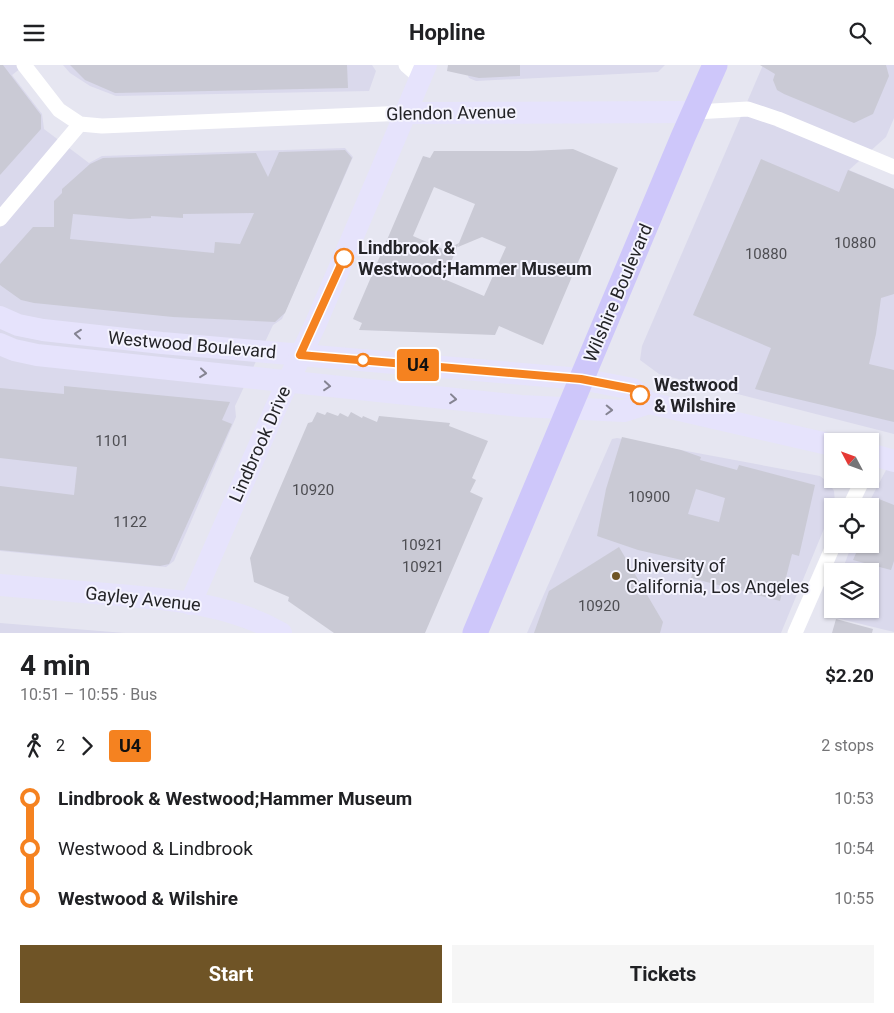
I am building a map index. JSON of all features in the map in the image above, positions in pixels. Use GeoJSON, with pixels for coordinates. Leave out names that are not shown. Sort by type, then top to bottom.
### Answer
{"type":"FeatureCollection","features":[{"type":"Feature","properties":{"kind":"main road","name":"Wilshire Boulevard"},"geometry":{"type":"LineString","coordinates":[[475,633],[715,65]]}},
{"type":"Feature","properties":{"kind":"main road","name":"Lindbrook Drive"},"geometry":{"type":"LineString","coordinates":[[190,604],[288,381],[316,323],[407,113],[418,69]]}},
{"type":"Feature","properties":{"kind":"main road","name":"Glendon Avenue"},"geometry":{"type":"LineString","coordinates":[[407,113],[695,111]]}},
{"type":"Feature","properties":{"kind":"main road","name":"Westwood Boulevard"},"geometry":{"type":"LineString","coordinates":[[0,317],[18,325],[43,330],[300,355],[581,379],[633,389],[649,403],[824,443]]}},
{"type":"Feature","properties":{"kind":"main road","name":"Westwood Boulevard"},"geometry":{"type":"LineString","coordinates":[[0,344],[14,350],[37,355],[569,409],[624,411],[649,403]]}},
{"type":"Feature","properties":{"kind":"main road","name":"Gayley Avenue"},"geometry":{"type":"LineString","coordinates":[[0,585],[167,599],[228,610],[256,620],[281,633]]}},
{"type":"Feature","properties":{"kind":"street"},"geometry":{"type":"LineString","coordinates":[[0,219],[80,124],[54,104],[24,65]]}},
{"type":"Feature","properties":{"kind":"street","name":"Glendon Avenue"},"geometry":{"type":"LineString","coordinates":[[695,111],[748,109],[778,119],[894,167]]}},
{"type":"Feature","properties":{"kind":"street","name":"Glendon Avenue"},"geometry":{"type":"LineString","coordinates":[[80,124],[102,126],[407,113]]}},
{"type":"Feature","properties":{"kind":"street"},"geometry":{"type":"LineString","coordinates":[[795,633],[830,553]]}},
{"type":"Feature","properties":{"kind":"shaded area"},"geometry":{"type":"Polygon","coordinates":[[[0,65],[25,65],[12,75],[42,114],[44,129],[89,163],[102,156],[345,148],[353,157],[282,319],[273,325],[235,406],[236,417],[174,561],[166,567],[0,551],[0,65]]]}},
{"type":"Feature","properties":{"kind":"shaded area"},"geometry":{"type":"Polygon","coordinates":[[[63,65],[372,65],[376,71],[369,91],[116,96],[90,86],[70,73],[63,65]]]}},
{"type":"Feature","properties":{"kind":"shaded area"},"geometry":{"type":"Polygon","coordinates":[[[463,65],[665,65],[658,72],[476,81],[469,78],[463,65]]]}},
{"type":"Feature","properties":{"kind":"shaded area"},"geometry":{"type":"Polygon","coordinates":[[[763,65],[894,65],[894,118],[886,137],[849,170],[894,189],[894,434],[659,374],[640,360],[642,346],[763,65]]]}},
{"type":"Feature","properties":{"kind":"shaded area"},"geometry":{"type":"Polygon","coordinates":[[[617,438],[820,476],[824,479],[824,488],[832,488],[835,498],[824,498],[824,529],[781,633],[527,633],[612,439],[617,438]]]}},
{"type":"Feature","properties":{"kind":"shaded area"},"geometry":{"type":"Polygon","coordinates":[[[894,455],[894,632],[836,618],[879,618],[879,563],[845,563],[849,553],[879,553],[879,498],[871,498],[877,488],[879,488],[879,483],[894,455]]]}},
{"type":"Feature","properties":{"kind":"shaded area"},"geometry":{"type":"Polygon","coordinates":[[[0,623],[125,633],[0,633],[0,623]]]}},
{"type":"Feature","properties":{"kind":"building"},"geometry":{"type":"Polygon","coordinates":[[[0,65],[3,65],[41,115],[41,129],[0,175],[0,65]]]}},
{"type":"Feature","properties":{"kind":"building"},"geometry":{"type":"Polygon","coordinates":[[[70,65],[347,65],[348,88],[115,93],[85,80],[70,65]]]}},
{"type":"Feature","properties":{"kind":"building"},"geometry":{"type":"Polygon","coordinates":[[[448,65],[520,65],[520,76],[479,78],[447,71],[448,65]]]}},
{"type":"Feature","properties":{"kind":"building"},"geometry":{"type":"Polygon","coordinates":[[[760,65],[886,65],[889,76],[873,114],[854,123],[777,90],[773,80],[775,74],[760,65]]]}},
{"type":"Feature","properties":{"kind":"building"},"geometry":{"type":"Polygon","coordinates":[[[573,149],[618,168],[543,345],[499,326],[495,335],[359,330],[362,323],[353,319],[423,156],[430,158],[434,151],[573,149]],[[434,187],[413,236],[445,250],[459,243],[475,204],[434,187]],[[482,237],[458,247],[459,243],[444,279],[484,296],[506,247],[482,237]]]}},
{"type":"Feature","properties":{"kind":"building"},"geometry":{"type":"Polygon","coordinates":[[[345,150],[352,158],[285,313],[275,322],[173,317],[34,303],[21,300],[0,285],[0,264],[33,227],[54,227],[54,201],[62,193],[62,189],[90,164],[103,158],[256,153],[268,177],[279,152],[345,150]],[[254,213],[183,214],[183,218],[151,216],[151,218],[130,219],[73,214],[70,239],[214,253],[215,242],[240,244],[254,213]]]}},
{"type":"Feature","properties":{"kind":"building"},"geometry":{"type":"Polygon","coordinates":[[[761,159],[839,192],[848,170],[894,189],[894,294],[881,298],[876,334],[869,364],[894,370],[894,422],[755,389],[771,348],[693,315],[761,159]]]}},
{"type":"Feature","properties":{"kind":"building"},"geometry":{"type":"Polygon","coordinates":[[[64,386],[230,402],[222,420],[232,424],[169,564],[160,566],[0,550],[0,486],[74,495],[77,467],[0,458],[0,388],[64,394],[64,386]]]}},
{"type":"Feature","properties":{"kind":"building"},"geometry":{"type":"Polygon","coordinates":[[[317,412],[325,415],[327,412],[338,416],[340,413],[348,417],[351,412],[362,418],[363,416],[377,422],[379,416],[450,423],[449,426],[488,441],[472,478],[476,480],[470,492],[483,498],[425,633],[334,633],[288,601],[289,597],[254,582],[250,558],[308,423],[312,422],[317,412]]]}},
{"type":"Feature","properties":{"kind":"building"},"geometry":{"type":"Polygon","coordinates":[[[622,437],[681,450],[701,457],[700,460],[737,470],[739,465],[815,485],[799,556],[792,554],[780,601],[691,578],[695,563],[638,550],[597,536],[606,489],[622,437]],[[696,489],[688,514],[719,522],[725,498],[696,489]]]}},
{"type":"Feature","properties":{"kind":"building"},"geometry":{"type":"Polygon","coordinates":[[[879,499],[894,505],[894,561],[891,570],[879,567],[879,563],[864,563],[853,560],[856,553],[879,553],[879,499]]]}},
{"type":"Feature","properties":{"kind":"building"},"geometry":{"type":"Polygon","coordinates":[[[619,547],[663,622],[660,633],[534,633],[549,591],[619,547]]]}},
{"type":"Feature","properties":{"kind":"building"},"geometry":{"type":"Polygon","coordinates":[[[836,619],[873,629],[872,633],[832,633],[836,619]]]}},
{"type":"Feature","properties":{"kind":"bus line","name":"U4"},"geometry":{"type":"LineString","coordinates":[[344,258],[300,355],[581,379],[633,389],[640,395]]}},
{"type":"Feature","properties":{"kind":"place","name":"Lindbrook & Westwood;Hammer Museum"},"geometry":{"type":"Point","coordinates":[344,258]}},
{"type":"Feature","properties":{"kind":"place","name":"Westwood & Wilshire"},"geometry":{"type":"Point","coordinates":[640,395]}},
{"type":"Feature","properties":{"kind":"place","name":"University of California, Los Angeles"},"geometry":{"type":"Point","coordinates":[616,576]}}]}
